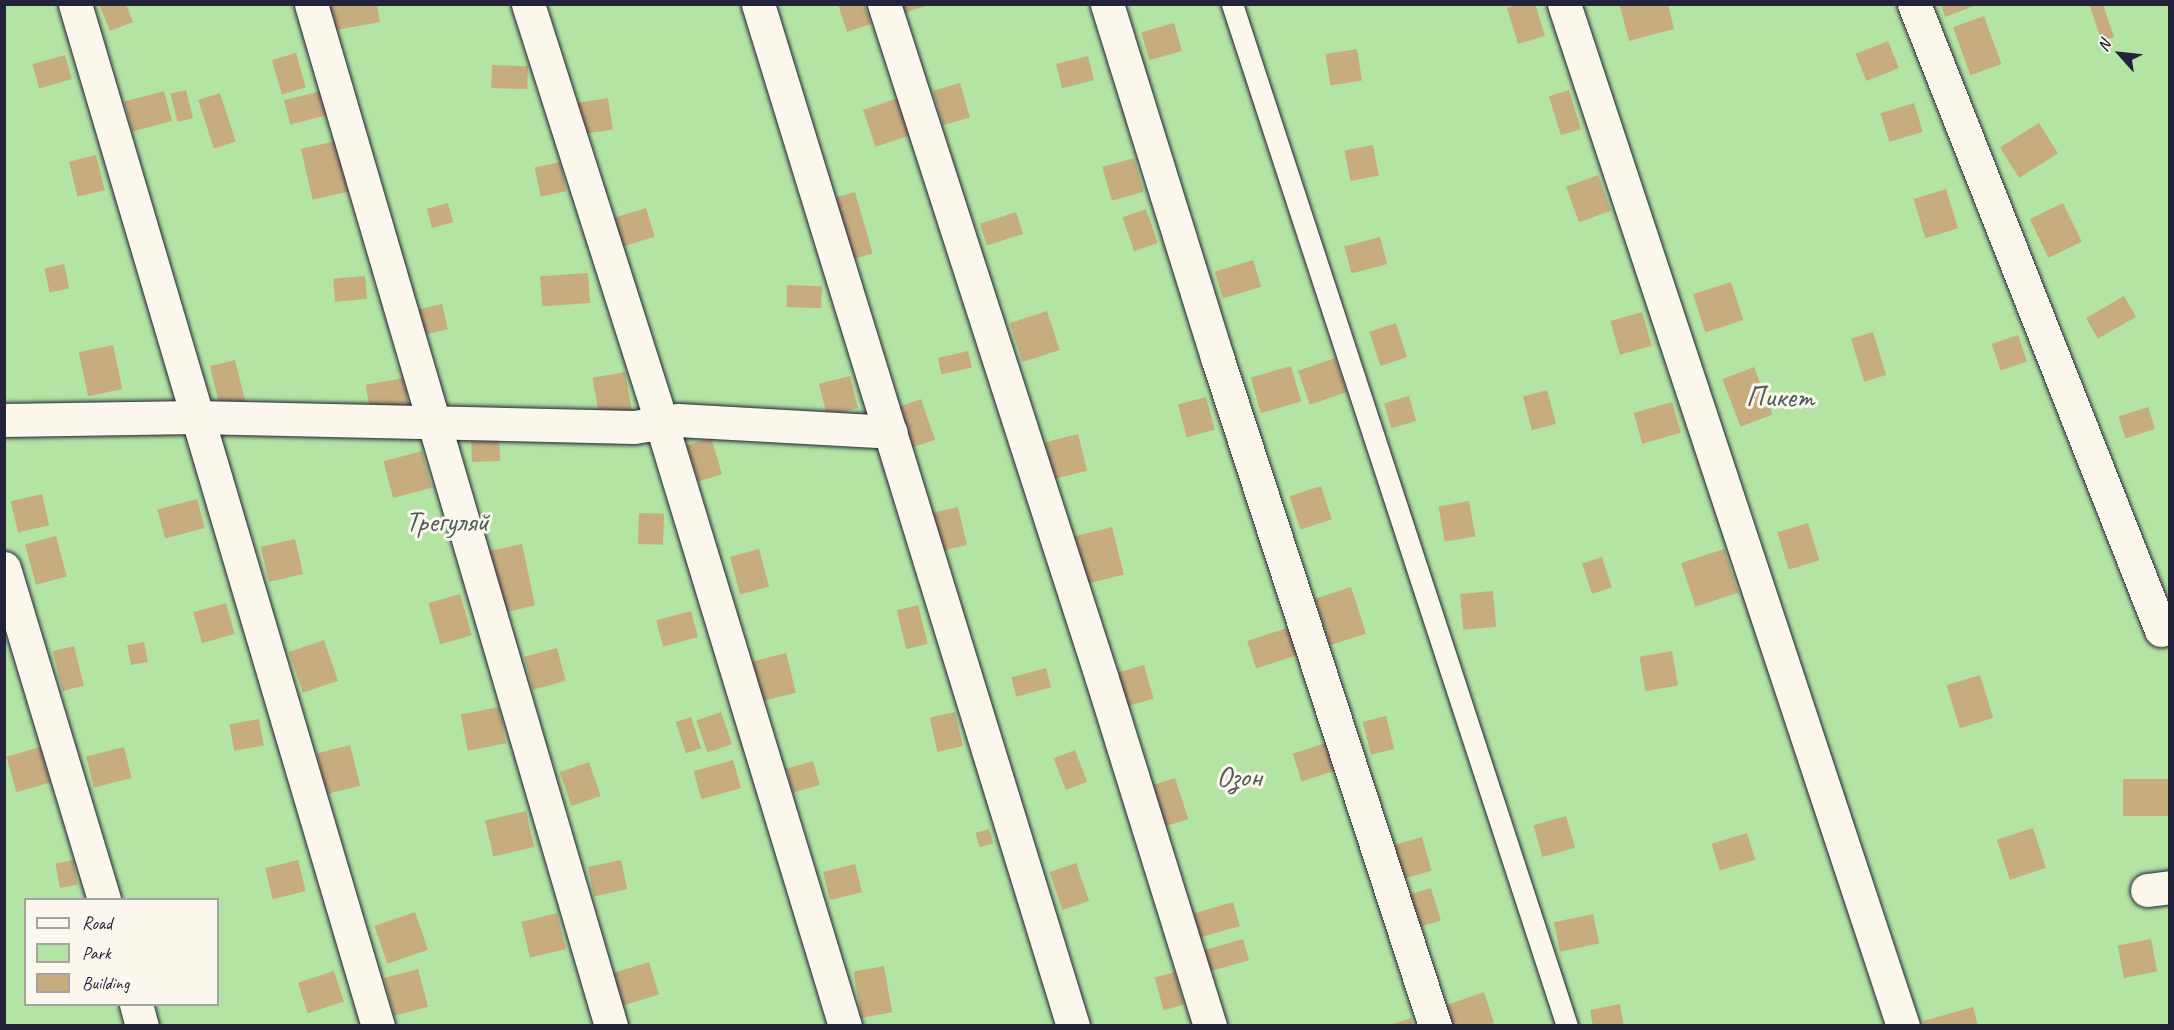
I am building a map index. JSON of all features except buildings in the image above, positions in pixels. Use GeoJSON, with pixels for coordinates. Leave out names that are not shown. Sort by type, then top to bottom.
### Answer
{"type":"FeatureCollection","features":[{"type":"Feature","properties":{"kind":"street"},"geometry":{"type":"LineString","coordinates":[[75,4],[378,1026]]}},
{"type":"Feature","properties":{"kind":"street"},"geometry":{"type":"LineString","coordinates":[[311,4],[611,1026]]}},
{"type":"Feature","properties":{"kind":"street"},"geometry":{"type":"LineString","coordinates":[[528,4],[661,422],[844,1026]]}},
{"type":"Feature","properties":{"kind":"street"},"geometry":{"type":"LineString","coordinates":[[758,4],[1073,1026]]}},
{"type":"Feature","properties":{"kind":"street"},"geometry":{"type":"LineString","coordinates":[[884,4],[1102,679],[1210,1026]]}},
{"type":"Feature","properties":{"kind":"street"},"geometry":{"type":"LineString","coordinates":[[1107,4],[1216,357],[1435,1026]]}},
{"type":"Feature","properties":{"kind":"street"},"geometry":{"type":"LineString","coordinates":[[1563,4],[1903,1026]]}},
{"type":"Feature","properties":{"kind":"street"},"geometry":{"type":"LineString","coordinates":[[1914,4],[2161,630]]}},
{"type":"Feature","properties":{"kind":"street"},"geometry":{"type":"LineString","coordinates":[[4,420],[196,417],[634,427],[678,420],[891,432]]}},
{"type":"Feature","properties":{"kind":"street"},"geometry":{"type":"LineString","coordinates":[[4,568],[103,898]]}},
{"type":"Feature","properties":{"kind":"street"},"geometry":{"type":"LineString","coordinates":[[136,1006],[142,1026]]}},
{"type":"Feature","properties":{"kind":"lane"},"geometry":{"type":"LineString","coordinates":[[1232,4],[1567,1026]]}},
{"type":"Feature","properties":{"kind":"green space","name":"Трегуляй"},"geometry":{"type":"Polygon","coordinates":[[[5,5],[749,5],[1068,1025],[5,1026],[5,5]]]}},
{"type":"Feature","properties":{"kind":"green space","name":"Озон"},"geometry":{"type":"Polygon","coordinates":[[[762,5],[1227,5],[1561,1025],[1077,1025],[762,5]]]}},
{"type":"Feature","properties":{"kind":"green space","name":"Пикет"},"geometry":{"type":"Polygon","coordinates":[[[1240,5],[2169,5],[2169,1025],[1576,1025],[1240,5]]]}}]}
